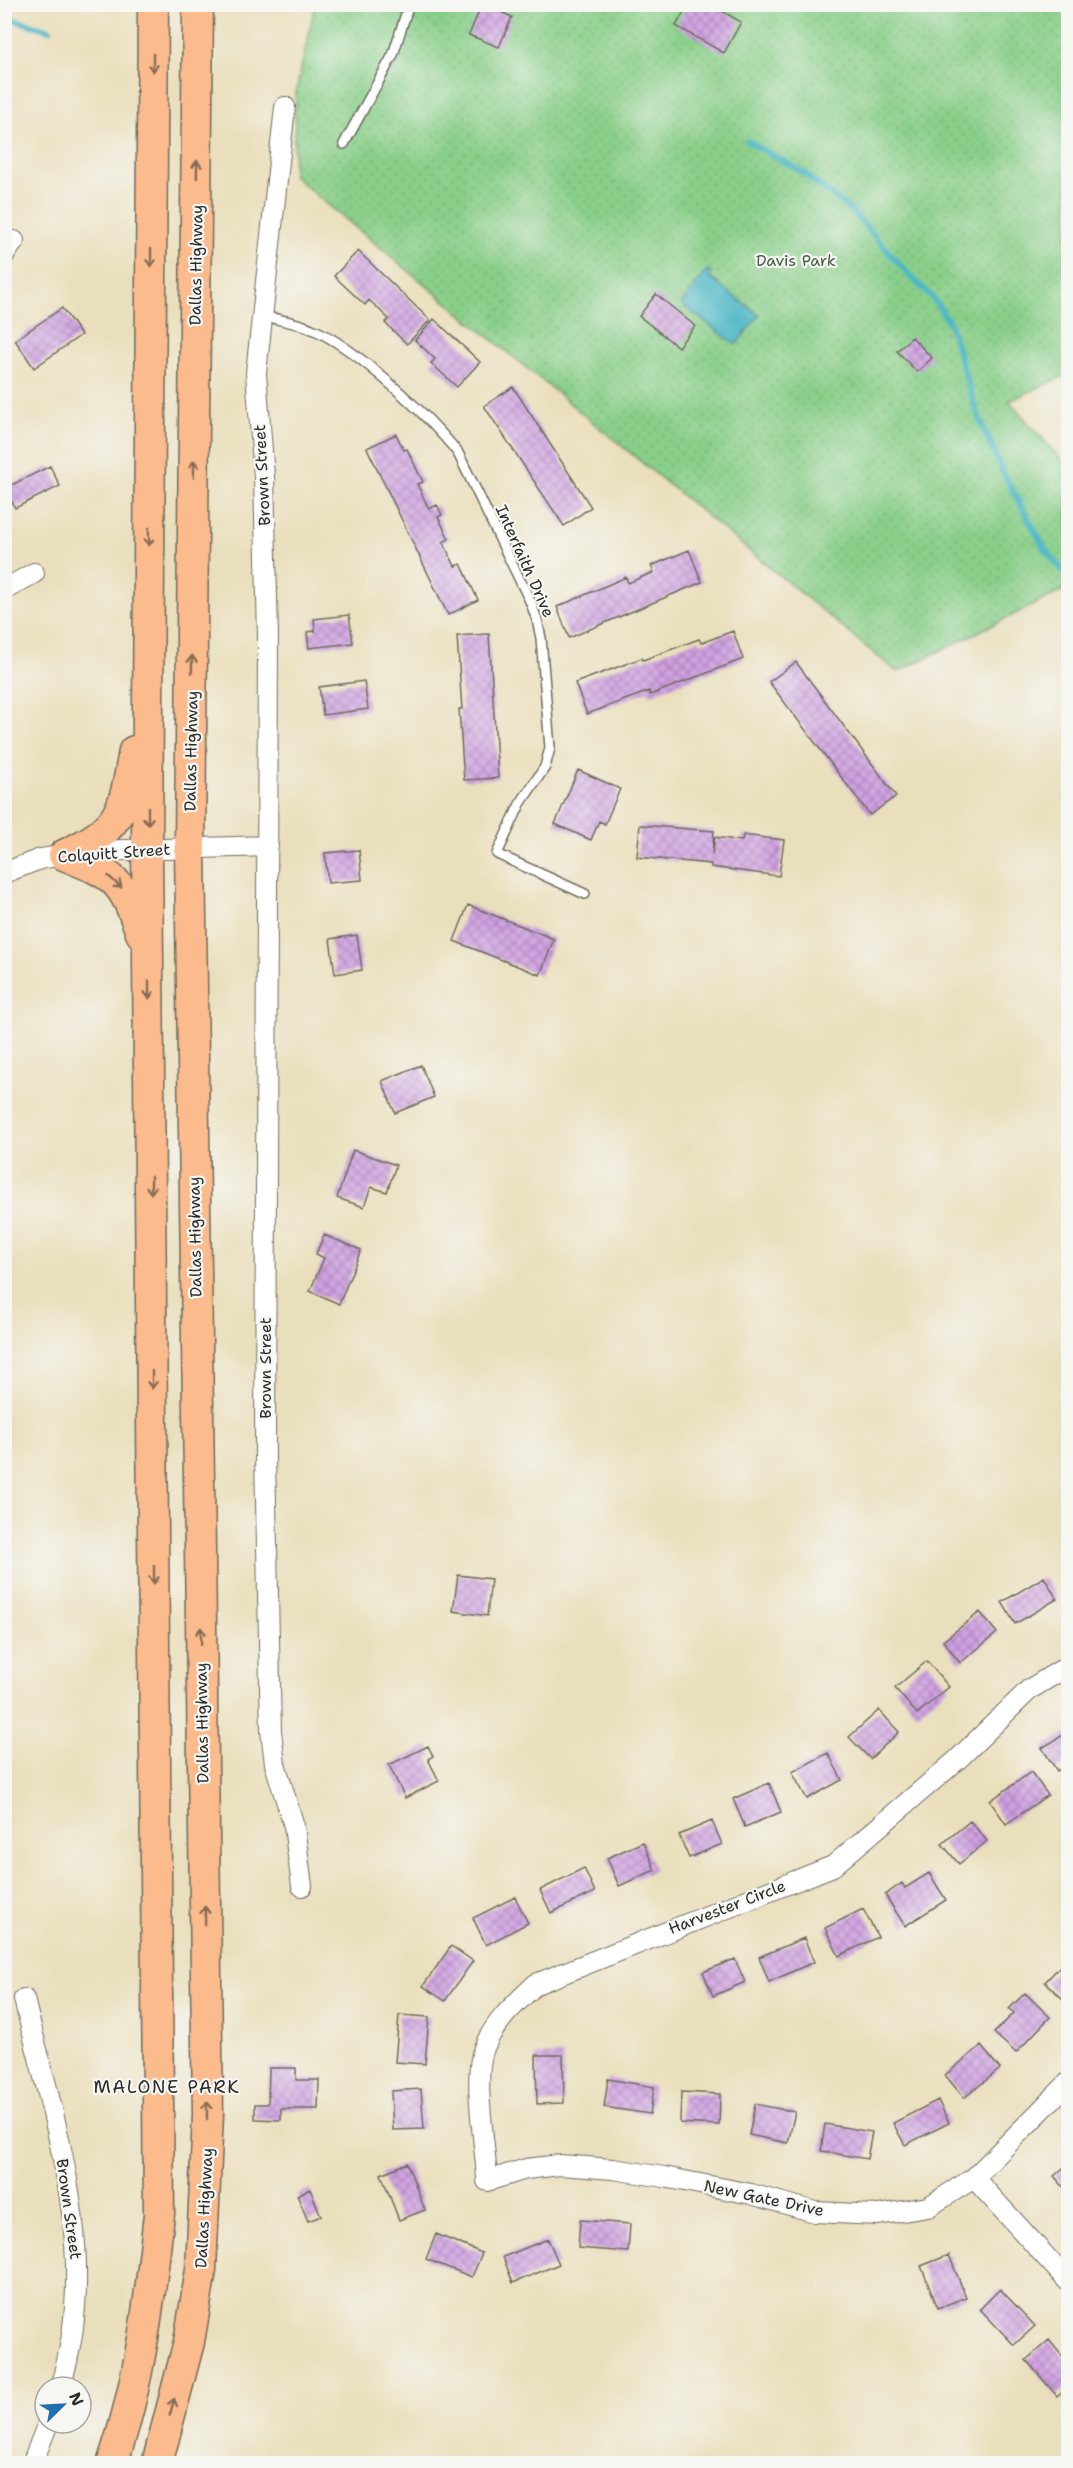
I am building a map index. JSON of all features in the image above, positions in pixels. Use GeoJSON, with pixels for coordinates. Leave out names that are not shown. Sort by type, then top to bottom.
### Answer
{"type":"FeatureCollection","features":[{"type":"Feature","properties":{"kind":"main road"},"geometry":{"type":"LineString","coordinates":[[112,2463],[122,2434],[138,2366],[151,2296],[159,2214],[147,848],[153,4]]}},
{"type":"Feature","properties":{"kind":"main road","name":"Dallas Highway"},"geometry":{"type":"LineString","coordinates":[[157,2463],[189,2342],[201,2270],[207,2124],[190,848],[198,4]]}},
{"type":"Feature","properties":{"kind":"main road"},"geometry":{"type":"LineString","coordinates":[[64,855],[89,843],[105,831],[124,805],[148,668]]}},
{"type":"Feature","properties":{"kind":"main road"},"geometry":{"type":"LineString","coordinates":[[64,855],[101,870],[123,889],[149,957]]}},
{"type":"Feature","properties":{"kind":"street","name":"Brown Street"},"geometry":{"type":"LineString","coordinates":[[285,107],[256,373],[265,500],[268,846],[265,1456],[271,1731],[275,1764],[294,1826],[302,1886]]}},
{"type":"Feature","properties":{"kind":"street"},"geometry":{"type":"LineString","coordinates":[[4,590],[34,573]]}},
{"type":"Feature","properties":{"kind":"street"},"geometry":{"type":"LineString","coordinates":[[190,848],[268,846]]}},
{"type":"Feature","properties":{"kind":"street","name":"Colquitt Street"},"geometry":{"type":"LineString","coordinates":[[4,873],[40,859],[64,855],[147,848],[190,848]]}},
{"type":"Feature","properties":{"kind":"street","name":"Harvester Circle"},"geometry":{"type":"LineString","coordinates":[[487,2181],[479,2088],[483,2049],[503,2016],[536,1984],[833,1866],[957,1760],[1030,1689],[1068,1666]]}},
{"type":"Feature","properties":{"kind":"street","name":"Brown Street"},"geometry":{"type":"LineString","coordinates":[[24,1999],[68,2181],[74,2222],[77,2263],[76,2299],[72,2335],[63,2375]]}},
{"type":"Feature","properties":{"kind":"street","name":"New Gate Drive"},"geometry":{"type":"LineString","coordinates":[[487,2181],[526,2169],[560,2165],[613,2169],[751,2194],[816,2212],[878,2215],[928,2207],[974,2178],[1068,2083]]}},
{"type":"Feature","properties":{"kind":"street"},"geometry":{"type":"LineString","coordinates":[[974,2178],[1068,2281]]}},
{"type":"Feature","properties":{"kind":"street"},"geometry":{"type":"LineString","coordinates":[[32,2463],[43,2435]]}},
{"type":"Feature","properties":{"kind":"lane"},"geometry":{"type":"LineString","coordinates":[[344,144],[393,55],[409,4]]}},
{"type":"Feature","properties":{"kind":"lane","name":"Interfaith Drive"},"geometry":{"type":"LineString","coordinates":[[263,316],[314,330],[340,345],[425,417],[458,453],[531,603],[541,638],[549,759],[519,804],[497,854],[585,894]]}},
{"type":"Feature","properties":{"kind":"green space","name":"Davis Park"},"geometry":{"type":"Polygon","coordinates":[[[315,5],[1068,5],[1068,374],[1009,401],[1068,467],[1068,588],[897,672],[293,176],[296,92],[315,5]]]}},
{"type":"Feature","properties":{"kind":"water"},"geometry":{"type":"Polygon","coordinates":[[[707,270],[712,273],[709,277],[759,315],[736,345],[681,304],[707,270]]]}},
{"type":"Feature","properties":{"kind":"building"},"geometry":{"type":"Polygon","coordinates":[[[482,4],[512,17],[499,47],[469,35],[482,4]]]}},
{"type":"Feature","properties":{"kind":"building"},"geometry":{"type":"Polygon","coordinates":[[[688,4],[710,4],[741,22],[724,53],[676,26],[688,4]]]}},
{"type":"Feature","properties":{"kind":"building"},"geometry":{"type":"Polygon","coordinates":[[[358,251],[430,320],[407,344],[385,323],[389,319],[369,300],[365,305],[334,276],[358,251]]]}},
{"type":"Feature","properties":{"kind":"building"},"geometry":{"type":"Polygon","coordinates":[[[656,294],[695,326],[678,347],[639,316],[656,294]]]}},
{"type":"Feature","properties":{"kind":"building"},"geometry":{"type":"Polygon","coordinates":[[[62,308],[81,335],[34,368],[15,340],[62,308]]]}},
{"type":"Feature","properties":{"kind":"building"},"geometry":{"type":"Polygon","coordinates":[[[434,319],[480,362],[457,387],[431,363],[435,359],[415,340],[434,319]]]}},
{"type":"Feature","properties":{"kind":"building"},"geometry":{"type":"Polygon","coordinates":[[[912,337],[932,358],[917,372],[897,351],[912,337]]]}},
{"type":"Feature","properties":{"kind":"building"},"geometry":{"type":"Polygon","coordinates":[[[513,387],[591,507],[564,526],[484,406],[513,387]]]}},
{"type":"Feature","properties":{"kind":"building"},"geometry":{"type":"Polygon","coordinates":[[[396,434],[404,450],[407,449],[423,482],[417,484],[429,509],[437,505],[442,515],[438,517],[449,539],[443,542],[455,566],[461,564],[478,600],[448,615],[367,448],[396,434]]]}},
{"type":"Feature","properties":{"kind":"building"},"geometry":{"type":"Polygon","coordinates":[[[50,466],[60,486],[15,508],[5,488],[50,466]]]}},
{"type":"Feature","properties":{"kind":"building"},"geometry":{"type":"Polygon","coordinates":[[[689,550],[702,582],[569,638],[557,607],[626,577],[628,583],[654,572],[651,566],[689,550]]]}},
{"type":"Feature","properties":{"kind":"building"},"geometry":{"type":"Polygon","coordinates":[[[349,615],[353,643],[309,648],[307,632],[315,631],[314,619],[349,615]]]}},
{"type":"Feature","properties":{"kind":"building"},"geometry":{"type":"Polygon","coordinates":[[[733,631],[743,659],[650,695],[649,691],[587,714],[575,683],[699,639],[701,643],[733,631]]]}},
{"type":"Feature","properties":{"kind":"building"},"geometry":{"type":"Polygon","coordinates":[[[489,634],[498,778],[464,780],[457,636],[489,634]]]}},
{"type":"Feature","properties":{"kind":"building"},"geometry":{"type":"Polygon","coordinates":[[[796,662],[896,796],[870,815],[769,682],[796,662]]]}},
{"type":"Feature","properties":{"kind":"building"},"geometry":{"type":"Polygon","coordinates":[[[364,681],[368,709],[323,715],[319,687],[364,681]]]}},
{"type":"Feature","properties":{"kind":"building"},"geometry":{"type":"Polygon","coordinates":[[[578,770],[620,789],[605,824],[599,821],[591,840],[555,824],[578,770]]]}},
{"type":"Feature","properties":{"kind":"building"},"geometry":{"type":"Polygon","coordinates":[[[640,825],[714,831],[712,855],[715,837],[742,841],[743,835],[784,840],[779,876],[711,867],[711,864],[637,857],[640,825]]]}},
{"type":"Feature","properties":{"kind":"building"},"geometry":{"type":"Polygon","coordinates":[[[359,850],[362,880],[328,883],[325,853],[359,850]]]}},
{"type":"Feature","properties":{"kind":"building"},"geometry":{"type":"Polygon","coordinates":[[[468,905],[554,939],[540,975],[454,941],[468,905]]]}},
{"type":"Feature","properties":{"kind":"building"},"geometry":{"type":"Polygon","coordinates":[[[357,935],[362,970],[335,974],[330,939],[357,935]]]}},
{"type":"Feature","properties":{"kind":"building"},"geometry":{"type":"Polygon","coordinates":[[[421,1065],[434,1097],[395,1113],[382,1081],[421,1065]]]}},
{"type":"Feature","properties":{"kind":"building"},"geometry":{"type":"Polygon","coordinates":[[[353,1150],[396,1165],[387,1192],[371,1187],[364,1207],[337,1198],[353,1150]]]}},
{"type":"Feature","properties":{"kind":"building"},"geometry":{"type":"Polygon","coordinates":[[[324,1235],[361,1250],[339,1304],[310,1291],[324,1258],[316,1254],[324,1235]]]}},
{"type":"Feature","properties":{"kind":"building"},"geometry":{"type":"Polygon","coordinates":[[[458,1575],[491,1579],[487,1616],[453,1611],[458,1575]]]}},
{"type":"Feature","properties":{"kind":"building"},"geometry":{"type":"Polygon","coordinates":[[[1044,1577],[1057,1599],[1015,1624],[1002,1602],[1044,1577]]]}},
{"type":"Feature","properties":{"kind":"building"},"geometry":{"type":"Polygon","coordinates":[[[980,1612],[997,1633],[960,1663],[943,1641],[980,1612]]]}},
{"type":"Feature","properties":{"kind":"building"},"geometry":{"type":"Polygon","coordinates":[[[927,1661],[949,1687],[917,1714],[895,1688],[927,1661]]]}},
{"type":"Feature","properties":{"kind":"building"},"geometry":{"type":"Polygon","coordinates":[[[879,1710],[899,1732],[870,1759],[849,1737],[879,1710]]]}},
{"type":"Feature","properties":{"kind":"building"},"geometry":{"type":"Polygon","coordinates":[[[1068,1732],[1068,1764],[1057,1771],[1042,1748],[1068,1732]]]}},
{"type":"Feature","properties":{"kind":"building"},"geometry":{"type":"Polygon","coordinates":[[[428,1746],[433,1756],[428,1759],[439,1781],[405,1798],[389,1765],[428,1746]]]}},
{"type":"Feature","properties":{"kind":"building"},"geometry":{"type":"Polygon","coordinates":[[[828,1753],[842,1780],[807,1799],[792,1772],[828,1753]]]}},
{"type":"Feature","properties":{"kind":"building"},"geometry":{"type":"Polygon","coordinates":[[[1031,1772],[1048,1795],[1006,1824],[990,1801],[1031,1772]]]}},
{"type":"Feature","properties":{"kind":"building"},"geometry":{"type":"Polygon","coordinates":[[[769,1783],[781,1812],[745,1827],[733,1799],[769,1783]]]}},
{"type":"Feature","properties":{"kind":"building"},"geometry":{"type":"Polygon","coordinates":[[[712,1821],[722,1844],[689,1858],[679,1835],[712,1821]]]}},
{"type":"Feature","properties":{"kind":"building"},"geometry":{"type":"Polygon","coordinates":[[[970,1821],[987,1841],[959,1864],[942,1844],[970,1821]]]}},
{"type":"Feature","properties":{"kind":"building"},"geometry":{"type":"Polygon","coordinates":[[[643,1842],[655,1870],[619,1886],[607,1858],[643,1842]]]}},
{"type":"Feature","properties":{"kind":"building"},"geometry":{"type":"Polygon","coordinates":[[[584,1868],[595,1892],[551,1913],[540,1890],[584,1868]]]}},
{"type":"Feature","properties":{"kind":"building"},"geometry":{"type":"Polygon","coordinates":[[[929,1873],[946,1900],[905,1926],[885,1895],[902,1883],[905,1888],[929,1873]]]}},
{"type":"Feature","properties":{"kind":"building"},"geometry":{"type":"Polygon","coordinates":[[[515,1897],[528,1923],[486,1945],[473,1918],[515,1897]]]}},
{"type":"Feature","properties":{"kind":"building"},"geometry":{"type":"Polygon","coordinates":[[[863,1909],[878,1937],[839,1956],[825,1928],[863,1909]]]}},
{"type":"Feature","properties":{"kind":"building"},"geometry":{"type":"Polygon","coordinates":[[[804,1938],[814,1962],[769,1982],[759,1957],[804,1938]]]}},
{"type":"Feature","properties":{"kind":"building"},"geometry":{"type":"Polygon","coordinates":[[[451,1946],[473,1961],[445,2001],[423,1986],[451,1946]]]}},
{"type":"Feature","properties":{"kind":"building"},"geometry":{"type":"Polygon","coordinates":[[[1068,1958],[1068,1999],[1066,2002],[1045,1982],[1068,1958]]]}},
{"type":"Feature","properties":{"kind":"building"},"geometry":{"type":"Polygon","coordinates":[[[735,1959],[745,1982],[713,1996],[703,1972],[735,1959]]]}},
{"type":"Feature","properties":{"kind":"building"},"geometry":{"type":"Polygon","coordinates":[[[1025,1993],[1050,2017],[1016,2053],[994,2033],[1014,2013],[1009,2009],[1025,1993]]]}},
{"type":"Feature","properties":{"kind":"building"},"geometry":{"type":"Polygon","coordinates":[[[399,2015],[429,2017],[425,2064],[395,2062],[399,2015]]]}},
{"type":"Feature","properties":{"kind":"building"},"geometry":{"type":"Polygon","coordinates":[[[981,2046],[1000,2069],[964,2098],[945,2075],[981,2046]]]}},
{"type":"Feature","properties":{"kind":"building"},"geometry":{"type":"Polygon","coordinates":[[[536,2055],[563,2055],[564,2103],[537,2104],[536,2055]]]}},
{"type":"Feature","properties":{"kind":"building"},"geometry":{"type":"Polygon","coordinates":[[[269,2068],[296,2068],[296,2080],[319,2080],[318,2109],[281,2109],[281,2120],[255,2119],[255,2104],[268,2104],[269,2068]]]}},
{"type":"Feature","properties":{"kind":"building"},"geometry":{"type":"Polygon","coordinates":[[[608,2079],[654,2087],[650,2114],[604,2107],[608,2079]]]}},
{"type":"Feature","properties":{"kind":"building"},"geometry":{"type":"Polygon","coordinates":[[[421,2089],[424,2129],[393,2130],[391,2091],[421,2089]]]}},
{"type":"Feature","properties":{"kind":"building"},"geometry":{"type":"Polygon","coordinates":[[[681,2092],[720,2094],[719,2125],[680,2123],[681,2092]]]}},
{"type":"Feature","properties":{"kind":"building"},"geometry":{"type":"Polygon","coordinates":[[[938,2100],[949,2123],[905,2145],[893,2123],[938,2100]]]}},
{"type":"Feature","properties":{"kind":"building"},"geometry":{"type":"Polygon","coordinates":[[[755,2104],[795,2112],[788,2143],[749,2135],[755,2104]]]}},
{"type":"Feature","properties":{"kind":"building"},"geometry":{"type":"Polygon","coordinates":[[[825,2124],[872,2132],[867,2159],[821,2151],[825,2124]]]}},
{"type":"Feature","properties":{"kind":"building"},"geometry":{"type":"Polygon","coordinates":[[[407,2163],[425,2210],[399,2220],[381,2174],[407,2163]]]}},
{"type":"Feature","properties":{"kind":"building"},"geometry":{"type":"Polygon","coordinates":[[[1068,2164],[1068,2192],[1054,2176],[1068,2164]]]}},
{"type":"Feature","properties":{"kind":"building"},"geometry":{"type":"Polygon","coordinates":[[[310,2189],[321,2216],[308,2221],[297,2195],[310,2189]]]}},
{"type":"Feature","properties":{"kind":"building"},"geometry":{"type":"Polygon","coordinates":[[[580,2220],[630,2224],[628,2252],[578,2248],[580,2220]]]}},
{"type":"Feature","properties":{"kind":"building"},"geometry":{"type":"Polygon","coordinates":[[[436,2234],[482,2253],[472,2277],[426,2259],[436,2234]]]}},
{"type":"Feature","properties":{"kind":"building"},"geometry":{"type":"Polygon","coordinates":[[[548,2239],[559,2264],[513,2283],[503,2257],[548,2239]]]}},
{"type":"Feature","properties":{"kind":"building"},"geometry":{"type":"Polygon","coordinates":[[[949,2255],[966,2297],[938,2308],[921,2266],[949,2255]]]}},
{"type":"Feature","properties":{"kind":"building"},"geometry":{"type":"Polygon","coordinates":[[[1000,2289],[1035,2326],[1014,2345],[980,2309],[1000,2289]]]}},
{"type":"Feature","properties":{"kind":"building"},"geometry":{"type":"Polygon","coordinates":[[[1049,2340],[1068,2363],[1068,2386],[1057,2396],[1026,2360],[1049,2340]]]}},
{"type":"Feature","properties":{"kind":"waterway"},"geometry":{"type":"LineString","coordinates":[[4,17],[50,30]]}},
{"type":"Feature","properties":{"kind":"waterway"},"geometry":{"type":"LineString","coordinates":[[747,141],[801,171],[852,211],[910,276],[932,297],[949,322],[976,410],[1003,473],[1045,549],[1068,577]]}},
{"type":"Feature","properties":{"kind":"district","name":"MALONE PARK"},"geometry":{"type":"Point","coordinates":[167,2087]}}]}
